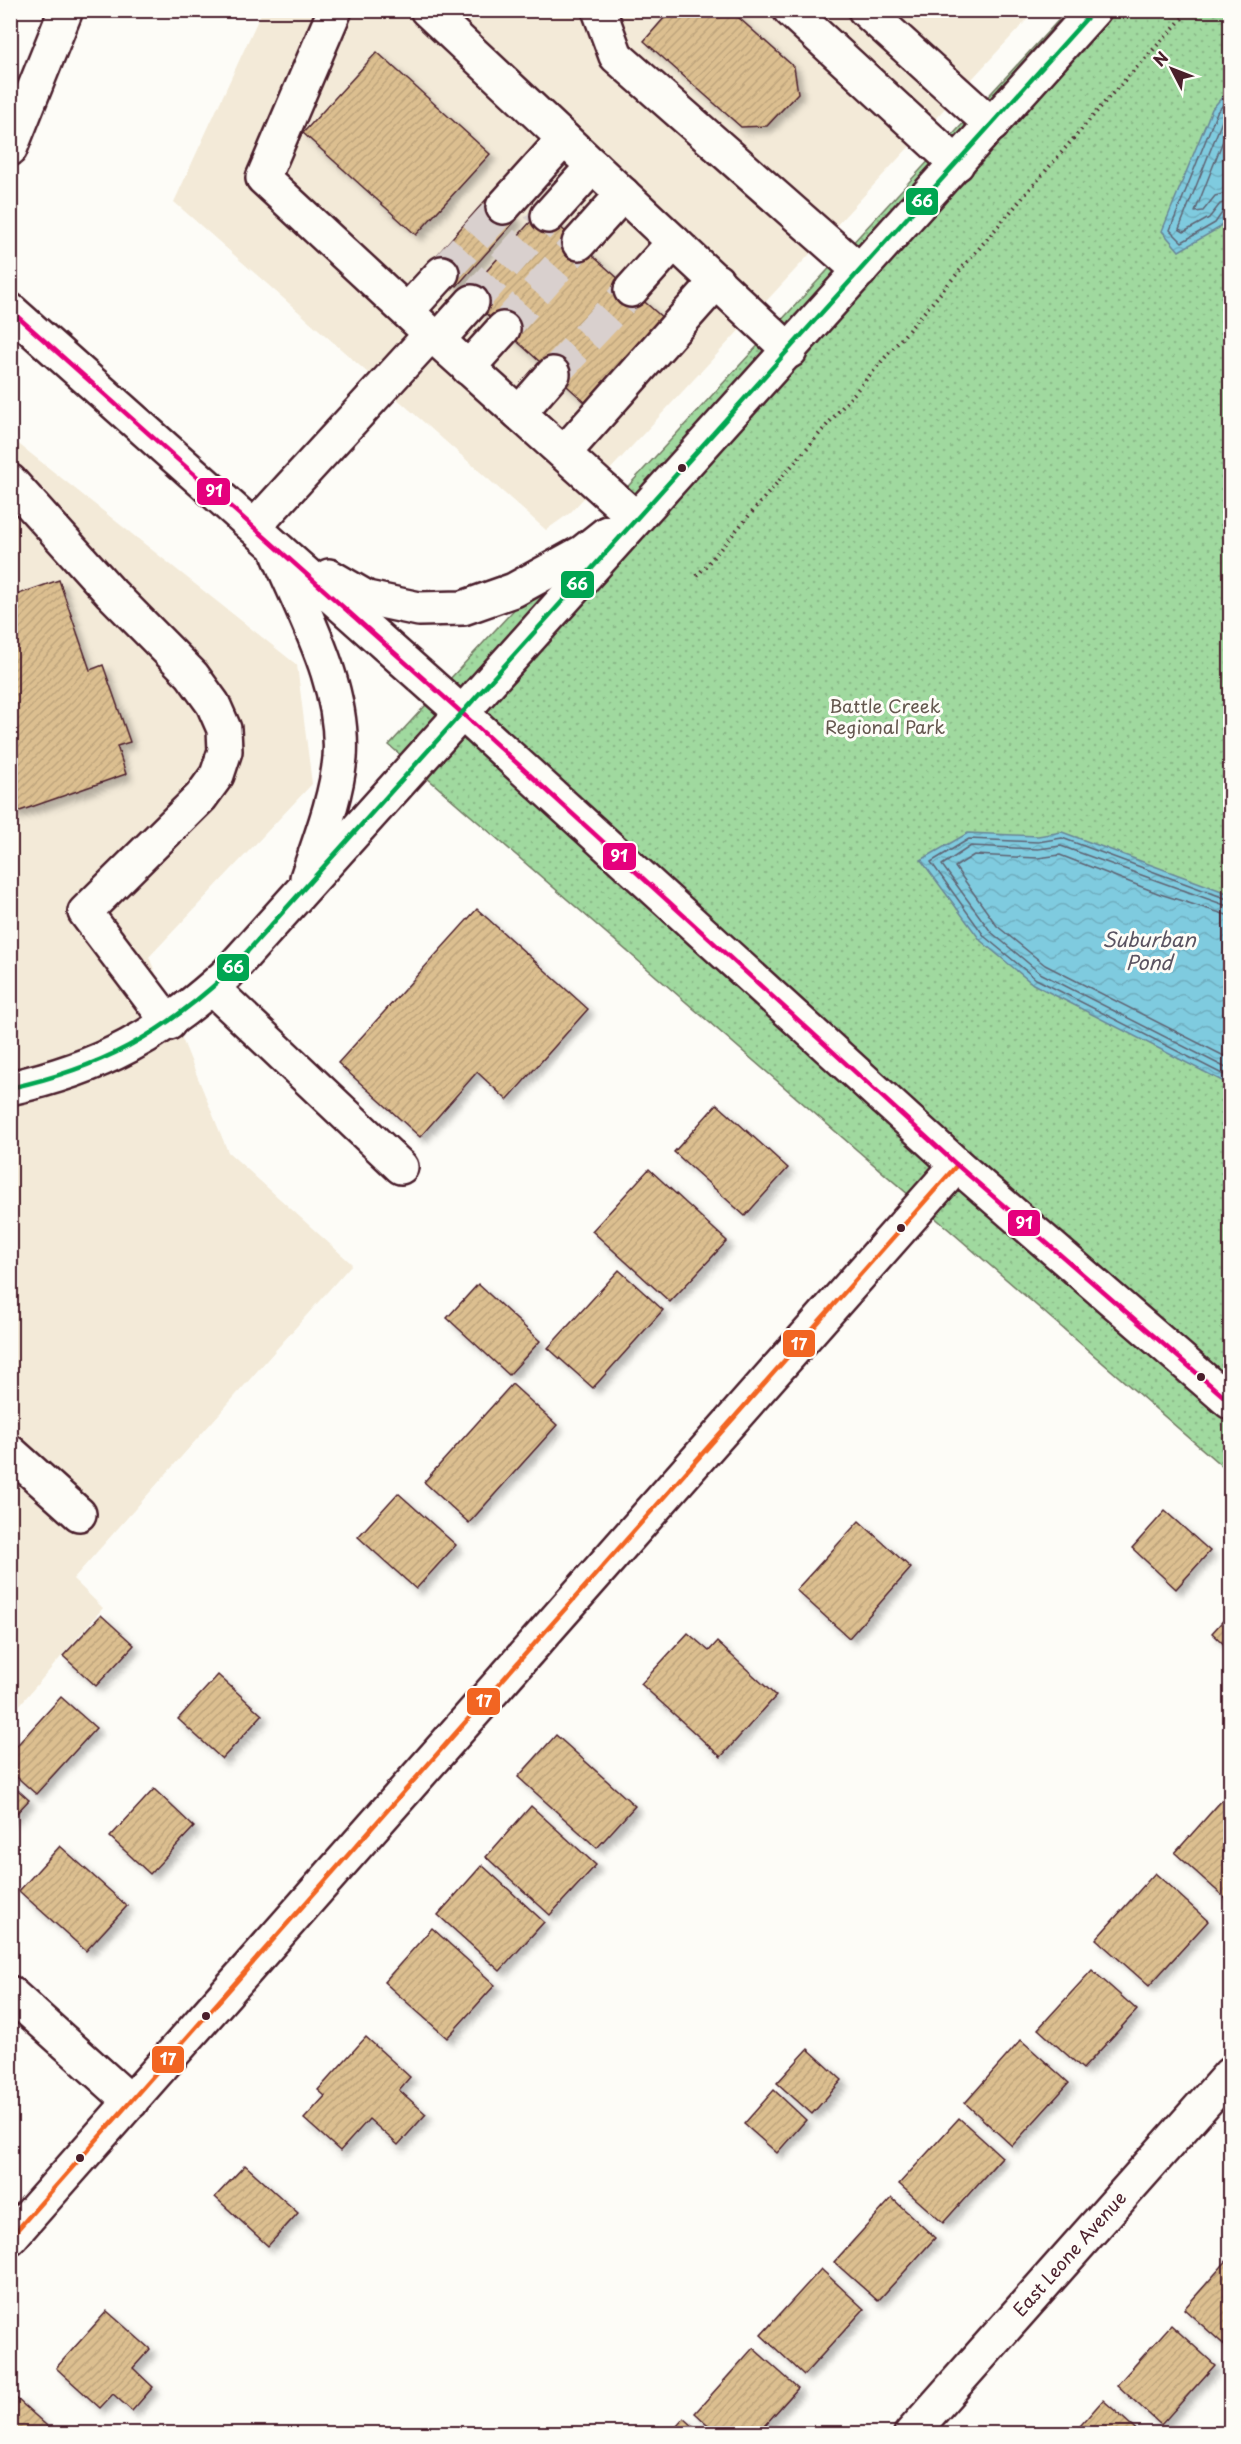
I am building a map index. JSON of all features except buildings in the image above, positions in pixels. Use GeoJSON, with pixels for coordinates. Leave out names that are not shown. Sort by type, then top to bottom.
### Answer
{"type":"FeatureCollection","features":[{"type":"Feature","properties":{"kind":"main road"},"geometry":{"type":"LineString","coordinates":[[10,149],[66,10]]}},
{"type":"Feature","properties":{"kind":"main road"},"geometry":{"type":"LineString","coordinates":[[335,10],[262,178],[631,514]]}},
{"type":"Feature","properties":{"kind":"main road"},"geometry":{"type":"LineString","coordinates":[[427,10],[790,351]]}},
{"type":"Feature","properties":{"kind":"main road"},"geometry":{"type":"LineString","coordinates":[[599,10],[616,56],[860,271]]}},
{"type":"Feature","properties":{"kind":"main road"},"geometry":{"type":"LineString","coordinates":[[790,10],[957,164]]}},
{"type":"Feature","properties":{"kind":"main road"},"geometry":{"type":"LineString","coordinates":[[865,10],[992,125]]}},
{"type":"Feature","properties":{"kind":"main road"},"geometry":{"type":"LineString","coordinates":[[10,1088],[58,1077],[116,1054],[170,1023],[212,988],[680,473],[992,125],[1081,15]]}},
{"type":"Feature","properties":{"kind":"main road"},"geometry":{"type":"LineString","coordinates":[[503,207],[564,139]]}},
{"type":"Feature","properties":{"kind":"main road"},"geometry":{"type":"LineString","coordinates":[[548,216],[593,166]]}},
{"type":"Feature","properties":{"kind":"main road"},"geometry":{"type":"LineString","coordinates":[[579,243],[623,194]]}},
{"type":"Feature","properties":{"kind":"main road"},"geometry":{"type":"LineString","coordinates":[[631,290],[674,242]]}},
{"type":"Feature","properties":{"kind":"main road"},"geometry":{"type":"LineString","coordinates":[[407,311],[442,273]]}},
{"type":"Feature","properties":{"kind":"main road"},"geometry":{"type":"LineString","coordinates":[[564,453],[717,282]]}},
{"type":"Feature","properties":{"kind":"main road"},"geometry":{"type":"LineString","coordinates":[[265,536],[435,337],[472,302]]}},
{"type":"Feature","properties":{"kind":"main road"},"geometry":{"type":"LineString","coordinates":[[10,310],[462,712],[957,1165],[1230,1402]]}},
{"type":"Feature","properties":{"kind":"main road"},"geometry":{"type":"LineString","coordinates":[[468,368],[503,329]]}},
{"type":"Feature","properties":{"kind":"main road"},"geometry":{"type":"LineString","coordinates":[[519,413],[553,374]]}},
{"type":"Feature","properties":{"kind":"main road"},"geometry":{"type":"LineString","coordinates":[[265,536],[367,598],[420,609],[464,609],[514,590],[584,552],[680,473]]}},
{"type":"Feature","properties":{"kind":"main road"},"geometry":{"type":"LineString","coordinates":[[10,481],[111,593],[192,675],[213,704],[224,729],[225,751],[217,775],[201,797],[85,912],[170,1023]]}},
{"type":"Feature","properties":{"kind":"main road"},"geometry":{"type":"LineString","coordinates":[[265,536],[327,670],[337,707],[338,768],[330,808],[303,890]]}},
{"type":"Feature","properties":{"kind":"main road"},"geometry":{"type":"LineString","coordinates":[[212,988],[400,1167]]}},
{"type":"Feature","properties":{"kind":"main road"},"geometry":{"type":"LineString","coordinates":[[10,2238],[957,1165]]}},
{"type":"Feature","properties":{"kind":"main road"},"geometry":{"type":"LineString","coordinates":[[10,1452],[79,1514]]}},
{"type":"Feature","properties":{"kind":"main road"},"geometry":{"type":"LineString","coordinates":[[10,1993],[131,2102]]}},
{"type":"Feature","properties":{"kind":"main road","name":"East Leone Avenue"},"geometry":{"type":"LineString","coordinates":[[911,2433],[1230,2074]]}},
{"type":"Feature","properties":{"kind":"path"},"geometry":{"type":"LineString","coordinates":[[697,576],[1111,95],[1190,10]]}},
{"type":"Feature","properties":{"kind":"shaded area"},"geometry":{"type":"Polygon","coordinates":[[[262,11],[1035,11],[570,513],[546,530],[174,202],[262,11]]]}},
{"type":"Feature","properties":{"kind":"shaded area"},"geometry":{"type":"Polygon","coordinates":[[[11,438],[297,665],[312,784],[149,957],[228,1152],[352,1264],[73,1579],[103,1608],[11,1715],[11,438]]]}},
{"type":"Feature","properties":{"kind":"green space","name":"Battle Creek Regional Park"},"geometry":{"type":"Polygon","coordinates":[[[1067,11],[1230,11],[1230,1473],[389,745],[1067,11]]]}},
{"type":"Feature","properties":{"kind":"water"},"geometry":{"type":"Polygon","coordinates":[[[1230,88],[1230,211],[1219,228],[1179,251],[1162,231],[1212,109],[1230,88]]]}},
{"type":"Feature","properties":{"kind":"water","name":"Suburban Pond"},"geometry":{"type":"Polygon","coordinates":[[[1062,832],[1230,894],[1230,1085],[1033,984],[981,941],[921,860],[968,833],[1038,836],[1062,832]]]}},
{"type":"Feature","properties":{"kind":"tunnel"},"geometry":{"type":"LineString","coordinates":[[442,273],[503,207]]}},
{"type":"Feature","properties":{"kind":"tunnel"},"geometry":{"type":"LineString","coordinates":[[472,302],[548,216]]}},
{"type":"Feature","properties":{"kind":"tunnel"},"geometry":{"type":"LineString","coordinates":[[503,329],[579,243]]}},
{"type":"Feature","properties":{"kind":"tunnel"},"geometry":{"type":"LineString","coordinates":[[553,374],[631,290]]}},
{"type":"Feature","properties":{"kind":"transit line","name":"66"},"geometry":{"type":"LineString","coordinates":[[10,1088],[73,1070],[128,1046],[178,1014],[228,973],[1094,10]]}},
{"type":"Feature","properties":{"kind":"transit line","name":"91"},"geometry":{"type":"LineString","coordinates":[[10,310],[462,713],[957,1165],[1230,1402]]}},
{"type":"Feature","properties":{"kind":"transit line","name":"17"},"geometry":{"type":"LineString","coordinates":[[10,2238],[957,1165]]}}]}
